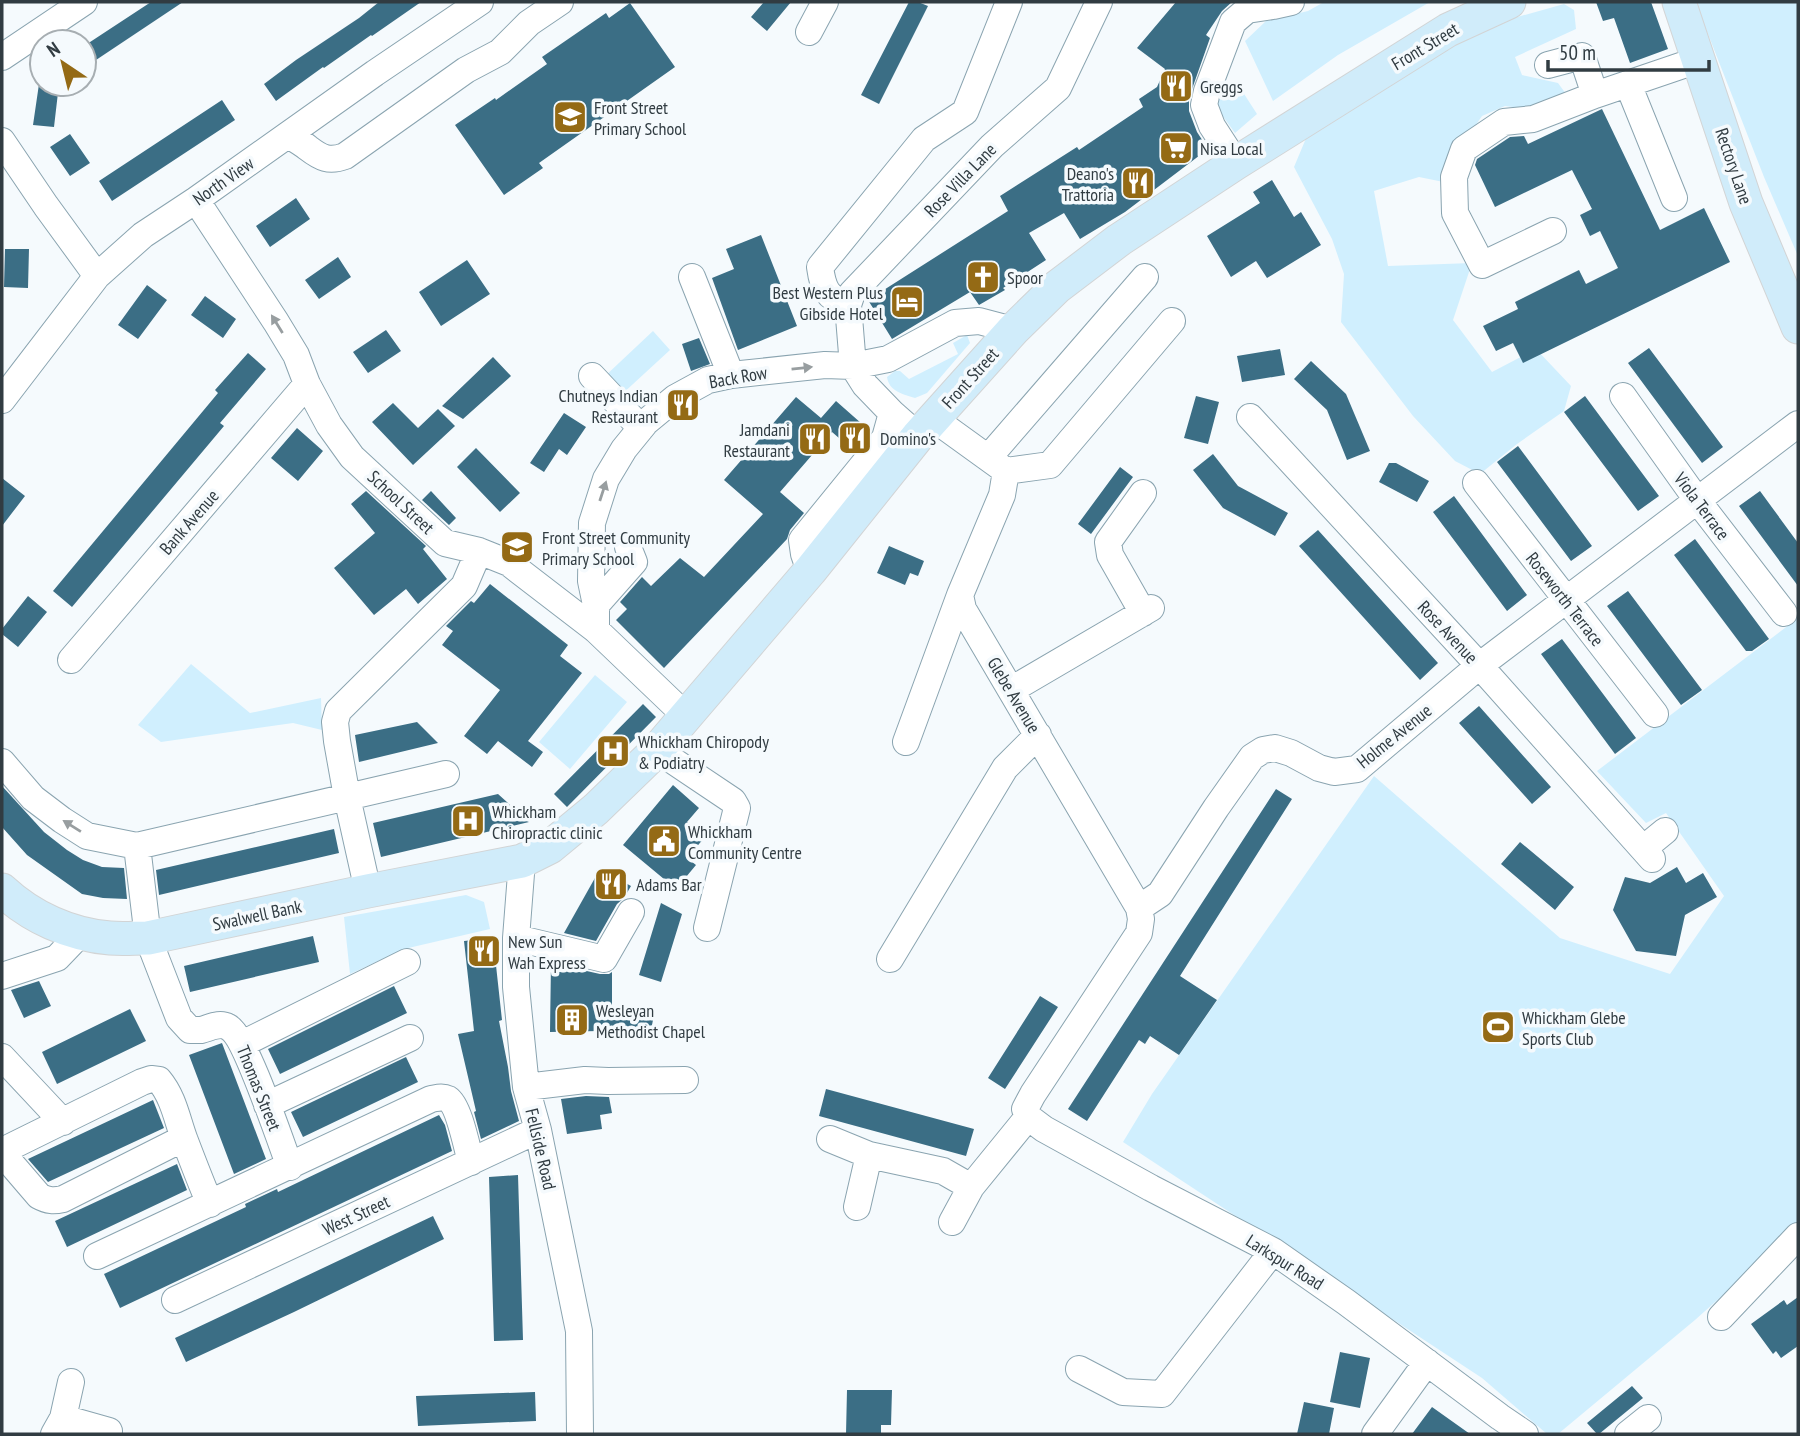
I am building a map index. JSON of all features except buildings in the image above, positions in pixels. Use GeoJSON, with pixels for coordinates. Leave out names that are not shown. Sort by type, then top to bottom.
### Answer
{"type":"FeatureCollection","features":[{"type":"Feature","properties":{"kind":"main road","name":"Front Street"},"geometry":{"type":"LineString","coordinates":[[522,861],[546,851],[596,809],[657,750],[810,571],[926,427],[1013,330],[1057,287],[1119,240],[1236,163],[1448,30],[1509,2]]}},
{"type":"Feature","properties":{"kind":"main road","name":"Rectory Lane"},"geometry":{"type":"LineString","coordinates":[[1679,2],[1746,204],[1798,327]]}},
{"type":"Feature","properties":{"kind":"main road","name":"Swalwell Bank"},"geometry":{"type":"LineString","coordinates":[[2,890],[43,919],[79,934],[111,939],[148,938],[522,861]]}},
{"type":"Feature","properties":{"kind":"street"},"geometry":{"type":"LineString","coordinates":[[2,57],[84,2]]}},
{"type":"Feature","properties":{"kind":"street","name":"North View"},"geometry":{"type":"LineString","coordinates":[[2,400],[97,276],[143,235],[481,2]]}},
{"type":"Feature","properties":{"kind":"street"},"geometry":{"type":"LineString","coordinates":[[288,135],[319,157],[329,159],[345,156],[466,70],[500,52],[529,23],[560,2]]}},
{"type":"Feature","properties":{"kind":"street"},"geometry":{"type":"LineString","coordinates":[[809,32],[825,2]]}},
{"type":"Feature","properties":{"kind":"street"},"geometry":{"type":"LineString","coordinates":[[1009,2],[965,112],[924,139],[820,267],[822,284],[833,300],[848,305],[853,366],[865,385],[892,414],[926,427],[997,465],[1050,465],[1172,321]]}},
{"type":"Feature","properties":{"kind":"street","name":"Rose Villa Lane"},"geometry":{"type":"LineString","coordinates":[[848,305],[852,293],[992,146],[1058,88],[1099,2]]}},
{"type":"Feature","properties":{"kind":"street"},"geometry":{"type":"LineString","coordinates":[[1236,163],[1212,126],[1204,106],[1207,91],[1233,22],[1247,10],[1291,2]]}},
{"type":"Feature","properties":{"kind":"street"},"geometry":{"type":"LineString","coordinates":[[1549,65],[1582,56],[1595,95]]}},
{"type":"Feature","properties":{"kind":"street"},"geometry":{"type":"LineString","coordinates":[[1553,231],[1482,265],[1455,213],[1454,177],[1464,149],[1504,122],[1533,119],[1698,60]]}},
{"type":"Feature","properties":{"kind":"street"},"geometry":{"type":"LineString","coordinates":[[1628,84],[1674,198]]}},
{"type":"Feature","properties":{"kind":"street"},"geometry":{"type":"LineString","coordinates":[[2,141],[97,276]]}},
{"type":"Feature","properties":{"kind":"street","name":"School Street"},"geometry":{"type":"LineString","coordinates":[[196,200],[276,322],[296,355],[307,384],[329,425],[352,457],[445,543],[479,551],[509,563],[596,618],[686,716]]}},
{"type":"Feature","properties":{"kind":"street"},"geometry":{"type":"LineString","coordinates":[[692,277],[731,374]]}},
{"type":"Feature","properties":{"kind":"street"},"geometry":{"type":"LineString","coordinates":[[906,742],[960,595],[1002,495],[997,465],[1145,277]]}},
{"type":"Feature","properties":{"kind":"street","name":"Back Row"},"geometry":{"type":"LineString","coordinates":[[596,618],[591,581],[592,523],[606,480],[624,449],[646,422],[675,398],[708,380],[731,374],[825,365],[853,366],[888,359],[955,323],[979,321],[1013,330]]}},
{"type":"Feature","properties":{"kind":"street"},"geometry":{"type":"LineString","coordinates":[[592,376],[641,428]]}},
{"type":"Feature","properties":{"kind":"street","name":"Bank Avenue"},"geometry":{"type":"LineString","coordinates":[[71,660],[307,384]]}},
{"type":"Feature","properties":{"kind":"street","name":"Viola Terrace"},"geometry":{"type":"LineString","coordinates":[[1623,396],[1697,500],[1784,613]]}},
{"type":"Feature","properties":{"kind":"street"},"geometry":{"type":"LineString","coordinates":[[810,571],[804,554],[803,540],[885,438],[892,414]]}},
{"type":"Feature","properties":{"kind":"street","name":"Rose Avenue"},"geometry":{"type":"LineString","coordinates":[[1250,417],[1648,854],[1665,831]]}},
{"type":"Feature","properties":{"kind":"street","name":"Holme Avenue"},"geometry":{"type":"LineString","coordinates":[[1139,908],[1160,894],[1252,757],[1263,750],[1275,748],[1334,772],[1357,769],[1479,666],[1798,424]]}},
{"type":"Feature","properties":{"kind":"street","name":"Roseworth Terrace"},"geometry":{"type":"LineString","coordinates":[[1476,483],[1655,714]]}},
{"type":"Feature","properties":{"kind":"street"},"geometry":{"type":"LineString","coordinates":[[1011,690],[1147,610],[1110,555],[1108,542],[1143,493]]}},
{"type":"Feature","properties":{"kind":"street"},"geometry":{"type":"LineString","coordinates":[[596,618],[634,562],[628,547]]}},
{"type":"Feature","properties":{"kind":"street"},"geometry":{"type":"LineString","coordinates":[[368,891],[347,797],[335,722],[338,711],[464,586],[479,551]]}},
{"type":"Feature","properties":{"kind":"street","name":"Glebe Avenue"},"geometry":{"type":"LineString","coordinates":[[960,595],[963,609],[988,654],[1139,908]]}},
{"type":"Feature","properties":{"kind":"street"},"geometry":{"type":"LineString","coordinates":[[890,959],[1006,768],[1038,735]]}},
{"type":"Feature","properties":{"kind":"street"},"geometry":{"type":"LineString","coordinates":[[657,750],[733,801],[737,808],[707,928]]}},
{"type":"Feature","properties":{"kind":"street"},"geometry":{"type":"LineString","coordinates":[[2,762],[33,798],[70,825],[88,836],[137,846],[446,774]]}},
{"type":"Feature","properties":{"kind":"street"},"geometry":{"type":"LineString","coordinates":[[137,846],[148,938]]}},
{"type":"Feature","properties":{"kind":"street","name":"Fellside Road"},"geometry":{"type":"LineString","coordinates":[[522,861],[516,938],[516,987],[526,1087],[538,1130],[579,1331],[580,1434]]}},
{"type":"Feature","properties":{"kind":"street"},"geometry":{"type":"LineString","coordinates":[[952,1222],[971,1187],[1028,1117],[1025,1109],[1033,1094],[1139,933],[1139,908]]}},
{"type":"Feature","properties":{"kind":"street"},"geometry":{"type":"LineString","coordinates":[[516,938],[604,959],[631,912]]}},
{"type":"Feature","properties":{"kind":"street"},"geometry":{"type":"LineString","coordinates":[[2,976],[57,958],[79,934]]}},
{"type":"Feature","properties":{"kind":"street","name":"Thomas Street"},"geometry":{"type":"LineString","coordinates":[[148,938],[184,1025],[190,1030],[221,1025],[229,1027],[236,1034],[290,1167]]}},
{"type":"Feature","properties":{"kind":"street"},"geometry":{"type":"LineString","coordinates":[[242,1044],[407,962]]}},
{"type":"Feature","properties":{"kind":"street"},"geometry":{"type":"LineString","coordinates":[[267,1105],[410,1038]]}},
{"type":"Feature","properties":{"kind":"street"},"geometry":{"type":"LineString","coordinates":[[2,1057],[63,1122]]}},
{"type":"Feature","properties":{"kind":"street"},"geometry":{"type":"LineString","coordinates":[[184,1139],[55,1201],[39,1196],[2,1152],[142,1082],[159,1080],[174,1105],[209,1204]]}},
{"type":"Feature","properties":{"kind":"street"},"geometry":{"type":"LineString","coordinates":[[526,1087],[585,1080],[685,1080]]}},
{"type":"Feature","properties":{"kind":"street"},"geometry":{"type":"LineString","coordinates":[[97,1256],[431,1099],[442,1097],[450,1100],[456,1110],[471,1162]]}},
{"type":"Feature","properties":{"kind":"street","name":"Larkspur Road"},"geometry":{"type":"LineString","coordinates":[[1028,1117],[1044,1129],[1139,1182],[1273,1251],[1525,1434]]}},
{"type":"Feature","properties":{"kind":"street","name":"West Street"},"geometry":{"type":"LineString","coordinates":[[175,1300],[538,1130]]}},
{"type":"Feature","properties":{"kind":"street"},"geometry":{"type":"LineString","coordinates":[[830,1139],[869,1155],[943,1171],[971,1187]]}},
{"type":"Feature","properties":{"kind":"street"},"geometry":{"type":"LineString","coordinates":[[857,1207],[869,1155]]}},
{"type":"Feature","properties":{"kind":"street"},"geometry":{"type":"LineString","coordinates":[[1721,1317],[1798,1236]]}},
{"type":"Feature","properties":{"kind":"street"},"geometry":{"type":"LineString","coordinates":[[1079,1369],[1123,1392],[1162,1394],[1273,1251]]}},
{"type":"Feature","properties":{"kind":"street"},"geometry":{"type":"LineString","coordinates":[[1376,1434],[1427,1362]]}},
{"type":"Feature","properties":{"kind":"street"},"geometry":{"type":"LineString","coordinates":[[71,1382],[58,1426],[109,1431]]}},
{"type":"Feature","properties":{"kind":"shaded area"},"geometry":{"type":"Polygon","coordinates":[[[1324,2],[1430,2],[1338,55],[1273,101],[1245,41],[1266,21],[1308,11],[1324,2]]]}},
{"type":"Feature","properties":{"kind":"shaded area"},"geometry":{"type":"Polygon","coordinates":[[[1698,2],[1798,2],[1798,256],[1764,177],[1697,6],[1698,2]]]}},
{"type":"Feature","properties":{"kind":"shaded area"},"geometry":{"type":"Polygon","coordinates":[[[1564,4],[1574,10],[1576,29],[1515,57],[1522,75],[1558,83],[1569,98],[1536,110],[1505,106],[1482,116],[1460,148],[1468,187],[1419,177],[1374,191],[1388,266],[1472,263],[1453,320],[1492,372],[1536,349],[1571,386],[1564,411],[1480,474],[1455,461],[1413,416],[1341,322],[1344,274],[1332,239],[1294,167],[1307,136],[1471,30],[1564,4]]]}},
{"type":"Feature","properties":{"kind":"shaded area"},"geometry":{"type":"Polygon","coordinates":[[[1237,83],[1257,114],[1235,133],[1214,104],[1222,90],[1237,83]]]}},
{"type":"Feature","properties":{"kind":"shaded area"},"geometry":{"type":"Polygon","coordinates":[[[653,331],[670,350],[620,396],[603,378],[653,331]]]}},
{"type":"Feature","properties":{"kind":"shaded area"},"geometry":{"type":"Polygon","coordinates":[[[967,335],[970,343],[927,393],[915,398],[890,386],[887,377],[895,371],[900,371],[909,379],[958,354],[953,343],[967,335]]]}},
{"type":"Feature","properties":{"kind":"shaded area","name":"Whickham Glebe Sports Club"},"geometry":{"type":"Polygon","coordinates":[[[1798,618],[1798,1228],[1695,1320],[1558,1434],[1547,1434],[1482,1378],[1123,1142],[1152,1094],[1374,776],[1560,938],[1670,974],[1724,896],[1666,813],[1646,823],[1597,771],[1798,618]]]}},
{"type":"Feature","properties":{"kind":"shaded area"},"geometry":{"type":"Polygon","coordinates":[[[191,664],[250,713],[321,698],[322,730],[293,723],[161,742],[138,725],[191,664]]]}},
{"type":"Feature","properties":{"kind":"shaded area"},"geometry":{"type":"Polygon","coordinates":[[[595,675],[627,702],[570,769],[539,742],[595,675]]]}},
{"type":"Feature","properties":{"kind":"shaded area"},"geometry":{"type":"Polygon","coordinates":[[[466,895],[484,902],[490,929],[404,949],[350,974],[344,917],[466,895]]]}},
{"type":"Feature","properties":{"kind":"place","name":"Greggs"},"geometry":{"type":"Point","coordinates":[1176,86]}},
{"type":"Feature","properties":{"kind":"place","name":"Front Street Primary School"},"geometry":{"type":"Point","coordinates":[570,117]}},
{"type":"Feature","properties":{"kind":"place","name":"Nisa Local"},"geometry":{"type":"Point","coordinates":[1176,148]}},
{"type":"Feature","properties":{"kind":"place","name":"Deano's Trattoria"},"geometry":{"type":"Point","coordinates":[1138,183]}},
{"type":"Feature","properties":{"kind":"place","name":"Spoor"},"geometry":{"type":"Point","coordinates":[983,277]}},
{"type":"Feature","properties":{"kind":"place","name":"Best Western Plus Gibside Hotel"},"geometry":{"type":"Point","coordinates":[907,302]}},
{"type":"Feature","properties":{"kind":"place","name":"Chutneys Indian Restaurant"},"geometry":{"type":"Point","coordinates":[683,405]}},
{"type":"Feature","properties":{"kind":"place","name":"Domino's"},"geometry":{"type":"Point","coordinates":[855,438]}},
{"type":"Feature","properties":{"kind":"place","name":"Jamdani Restaurant"},"geometry":{"type":"Point","coordinates":[815,439]}},
{"type":"Feature","properties":{"kind":"place","name":"Front Street Community Primary School"},"geometry":{"type":"Point","coordinates":[517,547]}},
{"type":"Feature","properties":{"kind":"place","name":"Whickham Chiropody & Podiatry"},"geometry":{"type":"Point","coordinates":[613,751]}},
{"type":"Feature","properties":{"kind":"place","name":"Whickham Chiropractic clinic"},"geometry":{"type":"Point","coordinates":[468,821]}},
{"type":"Feature","properties":{"kind":"place","name":"Whickham Community Centre"},"geometry":{"type":"Point","coordinates":[664,841]}},
{"type":"Feature","properties":{"kind":"place","name":"Adams Bar"},"geometry":{"type":"Point","coordinates":[611,884]}},
{"type":"Feature","properties":{"kind":"place","name":"New Sun Wah Express"},"geometry":{"type":"Point","coordinates":[484,951]}},
{"type":"Feature","properties":{"kind":"place","name":"Wesleyan Methodist Chapel"},"geometry":{"type":"Point","coordinates":[572,1020]}},
{"type":"Feature","properties":{"kind":"place","name":"Whickham Glebe Sports Club"},"geometry":{"type":"Point","coordinates":[1498,1027]}}]}
